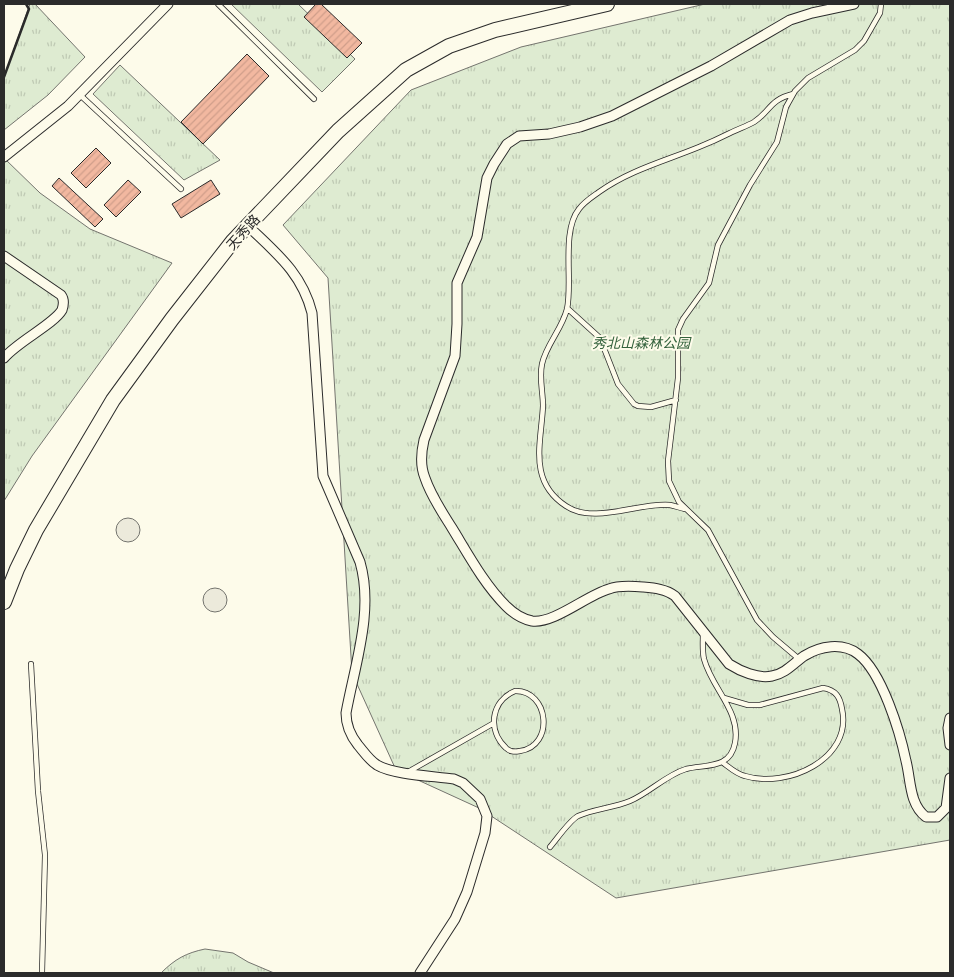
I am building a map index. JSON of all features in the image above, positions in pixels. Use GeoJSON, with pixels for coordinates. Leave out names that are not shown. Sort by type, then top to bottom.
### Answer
{"type":"FeatureCollection","features":[{"type":"Feature","properties":{"kind":"main road","name":"天秀路"},"geometry":{"type":"LineString","coordinates":[[4,602],[17,568],[36,530],[113,400],[172,319],[233,241],[338,131],[406,70],[449,46],[495,30],[607,4]]}},
{"type":"Feature","properties":{"kind":"street"},"geometry":{"type":"LineString","coordinates":[[4,157],[68,106],[168,4]]}},
{"type":"Feature","properties":{"kind":"street"},"geometry":{"type":"LineString","coordinates":[[854,4],[790,20],[711,66],[612,116],[580,127],[549,134],[519,136],[511,141],[501,152],[487,178],[477,237],[457,283],[458,324],[455,356],[424,440],[421,452],[422,468],[434,498],[482,575],[495,593],[521,618],[532,621],[551,618],[610,588],[641,587],[660,589],[671,593],[686,607],[729,664],[758,676],[767,677],[780,674],[820,648],[838,646],[852,650],[868,663],[876,676],[893,717],[906,760],[912,796],[916,805],[926,817],[936,817],[946,808],[950,778]]}},
{"type":"Feature","properties":{"kind":"street"},"geometry":{"type":"LineString","coordinates":[[248,226],[294,270],[309,298],[312,313],[323,476],[360,562],[364,576],[364,619],[346,723],[355,741],[372,761],[389,770],[454,779],[463,783],[480,799],[487,816],[485,832],[464,899],[455,919],[420,973]]}},
{"type":"Feature","properties":{"kind":"street"},"geometry":{"type":"LineString","coordinates":[[4,256],[63,298],[62,310],[4,358]]}},
{"type":"Feature","properties":{"kind":"street"},"geometry":{"type":"LineString","coordinates":[[950,718],[948,728],[950,745]]}},
{"type":"Feature","properties":{"kind":"lane"},"geometry":{"type":"LineString","coordinates":[[218,4],[314,99]]}},
{"type":"Feature","properties":{"kind":"lane"},"geometry":{"type":"LineString","coordinates":[[800,660],[773,637],[757,620],[708,530],[679,502],[670,481],[668,461],[678,378],[678,330],[683,319],[709,283],[718,245],[750,185],[777,142],[786,106],[793,94],[808,78],[855,50],[864,40],[880,13],[881,4]]}},
{"type":"Feature","properties":{"kind":"lane"},"geometry":{"type":"LineString","coordinates":[[79,94],[181,189]]}},
{"type":"Feature","properties":{"kind":"lane"},"geometry":{"type":"LineString","coordinates":[[687,509],[670,505],[597,514],[584,513],[567,507],[548,489],[540,466],[538,446],[543,406],[542,364],[567,308],[568,252],[572,226],[580,207],[610,184],[634,171],[700,147],[755,121],[776,100],[793,94]]}},
{"type":"Feature","properties":{"kind":"lane"},"geometry":{"type":"LineString","coordinates":[[567,308],[600,338],[618,384],[634,404],[651,407],[676,400]]}},
{"type":"Feature","properties":{"kind":"lane"},"geometry":{"type":"LineString","coordinates":[[550,847],[578,817],[628,802],[650,791],[671,776],[686,770],[719,765],[730,753],[735,745],[736,734],[733,716],[712,679],[705,661],[702,648],[704,632]]}},
{"type":"Feature","properties":{"kind":"lane"},"geometry":{"type":"LineString","coordinates":[[31,664],[38,791],[45,855],[42,973]]}},
{"type":"Feature","properties":{"kind":"lane"},"geometry":{"type":"LineString","coordinates":[[722,762],[735,772],[765,780],[794,775],[812,768],[837,745],[842,732],[844,716],[840,699],[835,693],[823,688],[760,705],[748,705],[724,698]]}},
{"type":"Feature","properties":{"kind":"lane"},"geometry":{"type":"LineString","coordinates":[[522,691],[534,699],[540,706],[544,724],[543,734],[532,746],[523,751],[508,751],[497,734],[494,722],[496,708],[501,700],[507,694],[522,691]]}},
{"type":"Feature","properties":{"kind":"lane"},"geometry":{"type":"LineString","coordinates":[[407,772],[494,722]]}},
{"type":"Feature","properties":{"kind":"green space"},"geometry":{"type":"Polygon","coordinates":[[[30,4],[35,4],[85,57],[48,95],[4,130],[4,77],[30,4]]]}},
{"type":"Feature","properties":{"kind":"green space"},"geometry":{"type":"Polygon","coordinates":[[[231,4],[298,4],[355,59],[322,92],[231,4]]]}},
{"type":"Feature","properties":{"kind":"green space","name":"秀北山森林公园"},"geometry":{"type":"Polygon","coordinates":[[[705,4],[950,4],[950,840],[616,898],[479,808],[396,770],[352,673],[328,278],[283,225],[411,90],[521,47],[705,4]]]}},
{"type":"Feature","properties":{"kind":"green space"},"geometry":{"type":"Polygon","coordinates":[[[120,65],[220,160],[184,180],[93,94],[120,65]]]}},
{"type":"Feature","properties":{"kind":"green space"},"geometry":{"type":"Polygon","coordinates":[[[4,158],[40,193],[90,229],[172,263],[32,456],[4,501],[4,158]]]}},
{"type":"Feature","properties":{"kind":"green space"},"geometry":{"type":"Polygon","coordinates":[[[205,949],[233,953],[248,962],[274,973],[161,973],[181,957],[205,949]]]}},
{"type":"Feature","properties":{"kind":"shaded area"},"geometry":{"type":"Polygon","coordinates":[[[123,518],[133,518],[140,525],[140,535],[133,542],[123,542],[116,535],[116,525],[123,518]]]}},
{"type":"Feature","properties":{"kind":"shaded area"},"geometry":{"type":"Polygon","coordinates":[[[210,588],[220,588],[227,595],[227,605],[220,612],[210,612],[203,605],[203,595],[210,588]]]}},
{"type":"Feature","properties":{"kind":"building"},"geometry":{"type":"Polygon","coordinates":[[[316,4],[321,4],[362,43],[347,58],[304,17],[316,4]]]}},
{"type":"Feature","properties":{"kind":"building"},"geometry":{"type":"Polygon","coordinates":[[[247,54],[269,76],[203,144],[181,122],[247,54]]]}},
{"type":"Feature","properties":{"kind":"building"},"geometry":{"type":"Polygon","coordinates":[[[96,148],[111,163],[86,188],[71,173],[96,148]]]}},
{"type":"Feature","properties":{"kind":"building"},"geometry":{"type":"Polygon","coordinates":[[[59,178],[103,219],[95,227],[52,186],[59,178]]]}},
{"type":"Feature","properties":{"kind":"building"},"geometry":{"type":"Polygon","coordinates":[[[128,180],[141,192],[116,217],[104,205],[128,180]]]}},
{"type":"Feature","properties":{"kind":"building"},"geometry":{"type":"Polygon","coordinates":[[[211,180],[220,194],[181,218],[172,204],[211,180]]]}},
{"type":"Feature","properties":{"kind":"wall"},"geometry":{"type":"LineString","coordinates":[[4,77],[29,9],[26,4]]}}]}
